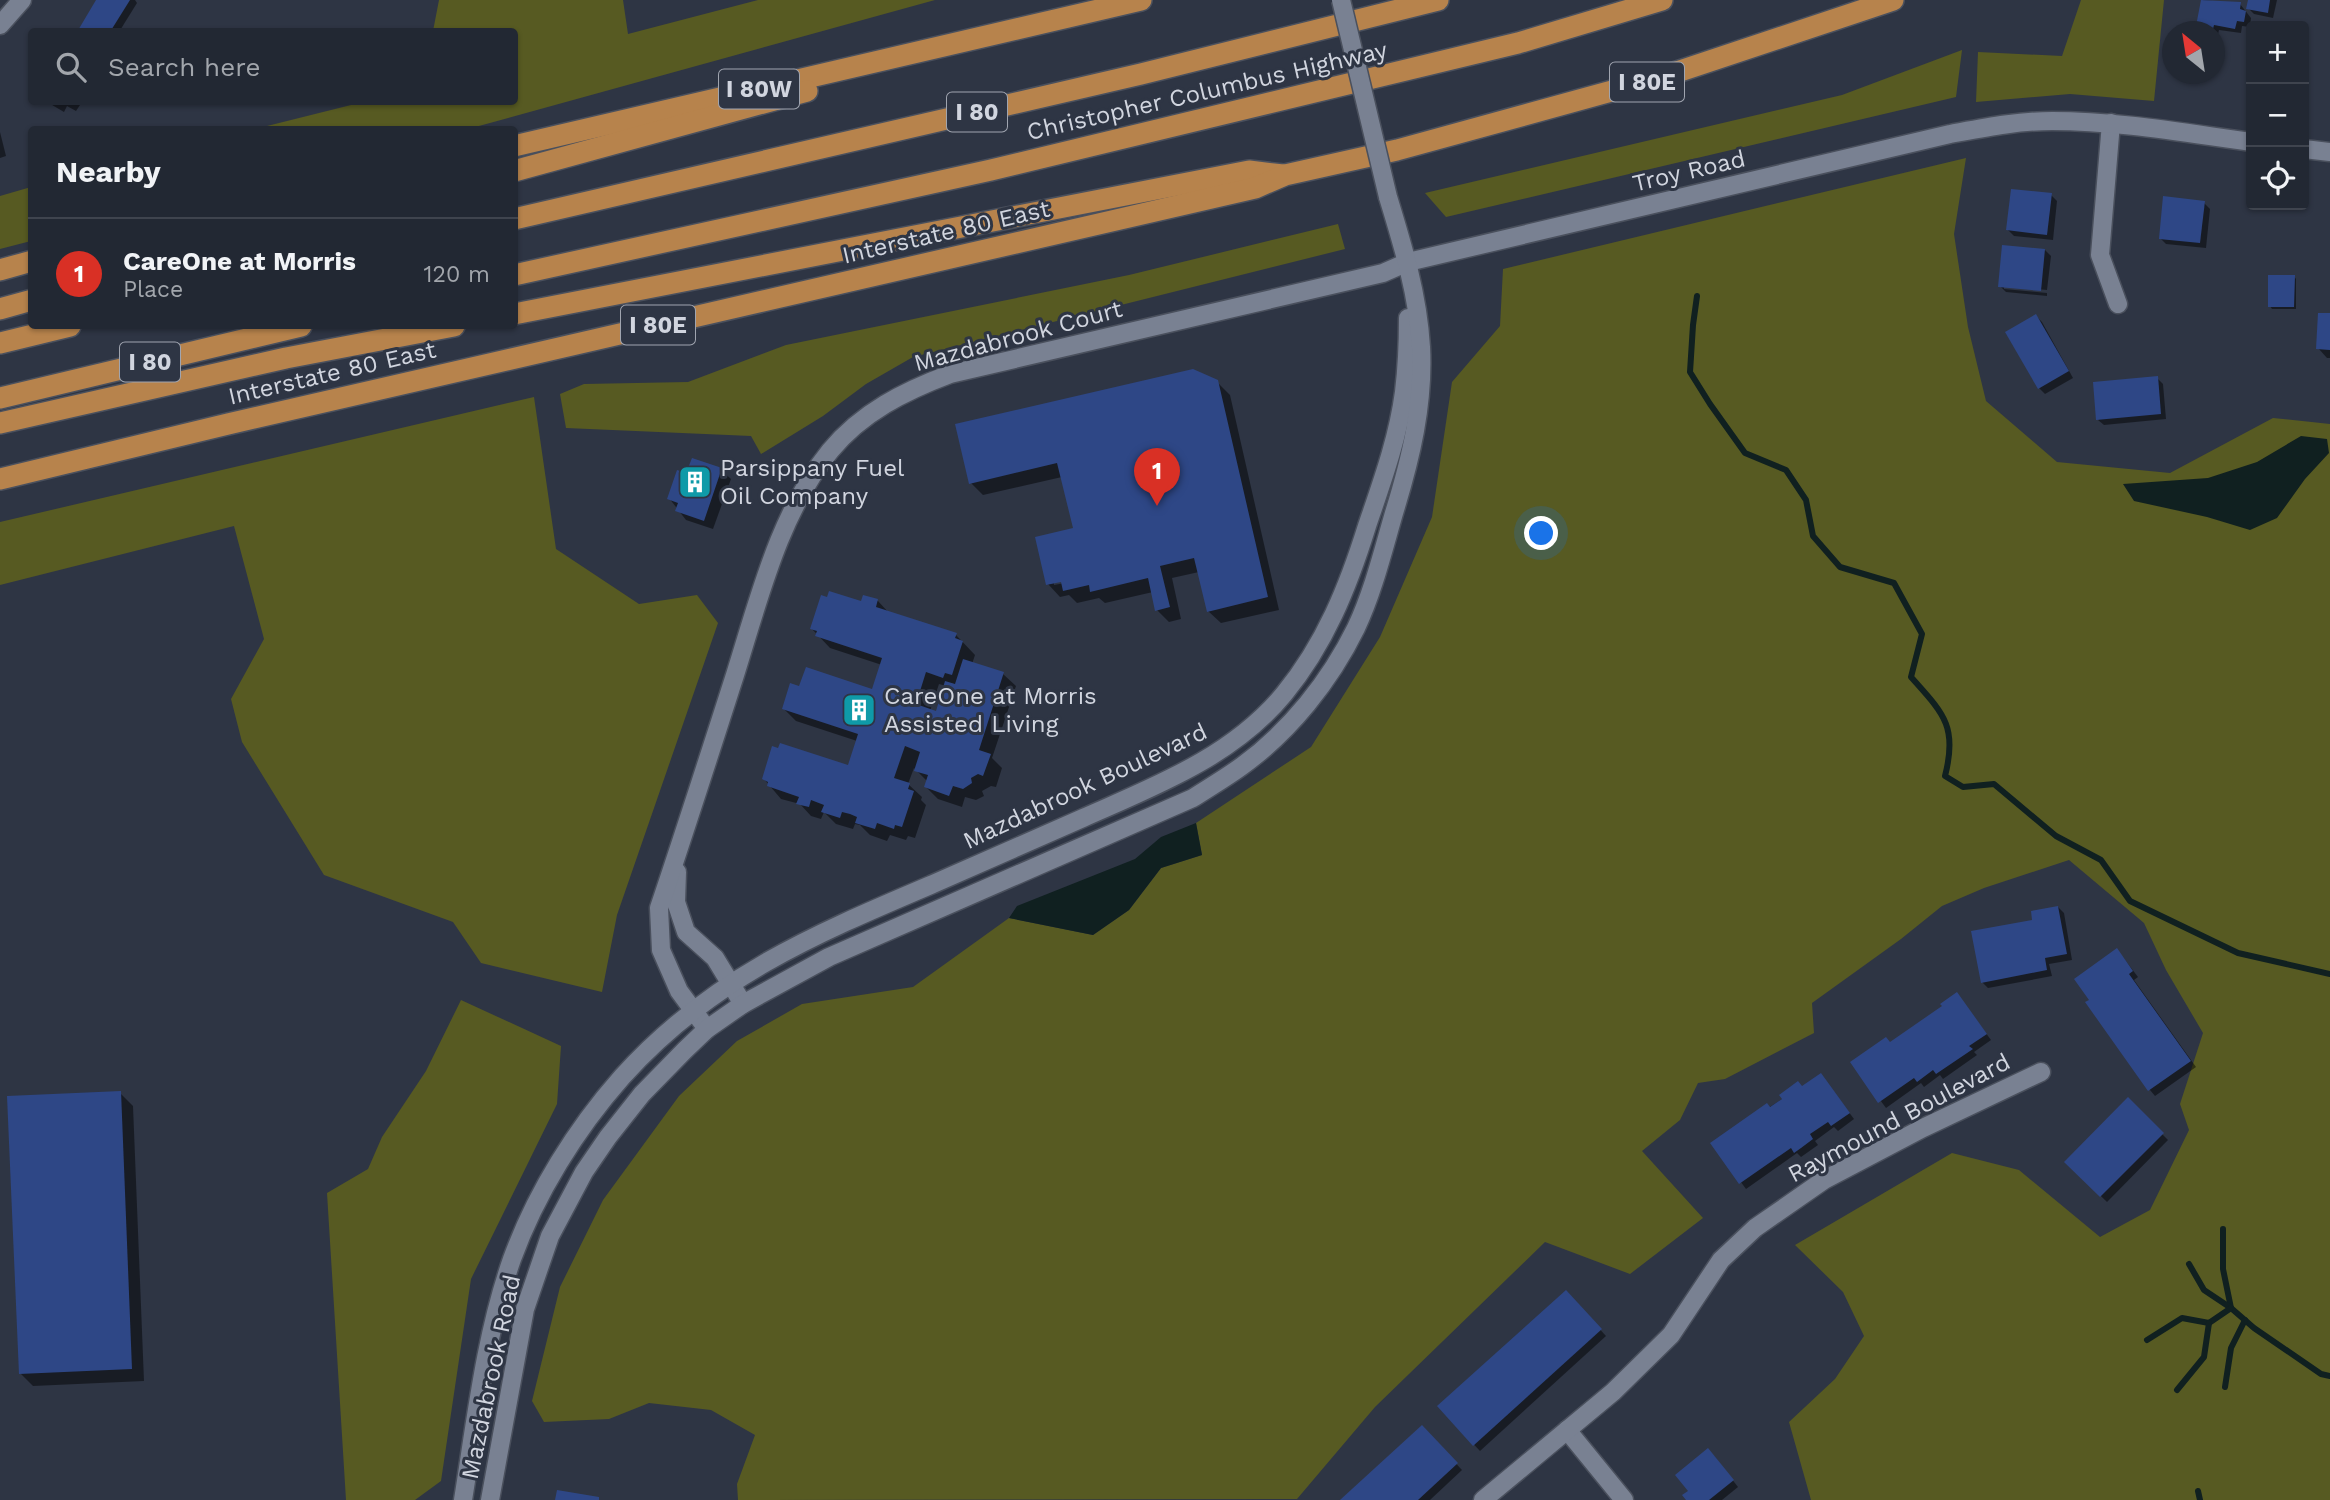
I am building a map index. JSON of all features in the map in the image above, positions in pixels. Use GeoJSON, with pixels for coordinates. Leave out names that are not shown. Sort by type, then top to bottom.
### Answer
{"type":"FeatureCollection","features":[{"type":"Feature","properties":{"kind":"highway","name":"I 80W"},"geometry":{"type":"LineString","coordinates":[[518,145],[1141,0]]}},
{"type":"Feature","properties":{"kind":"highway","name":"Christopher Columbus Highway"},"geometry":{"type":"LineString","coordinates":[[518,218],[1141,74],[1438,0]]}},
{"type":"Feature","properties":{"kind":"highway","name":"Christopher Columbus Highway"},"geometry":{"type":"LineString","coordinates":[[518,274],[991,170],[1518,43],[1662,0]]}},
{"type":"Feature","properties":{"kind":"highway","name":"Interstate 80 East"},"geometry":{"type":"LineString","coordinates":[[0,479],[1255,188],[1285,175],[1410,147],[1647,82],[1893,0]]}},
{"type":"Feature","properties":{"kind":"highway"},"geometry":{"type":"LineString","coordinates":[[518,170],[764,103],[1003,31]]}},
{"type":"Feature","properties":{"kind":"highway"},"geometry":{"type":"LineString","coordinates":[[518,313],[1250,171],[1285,175]]}},
{"type":"Feature","properties":{"kind":"highway"},"geometry":{"type":"LineString","coordinates":[[0,270],[28,262]]}},
{"type":"Feature","properties":{"kind":"highway"},"geometry":{"type":"LineString","coordinates":[[0,309],[28,301]]}},
{"type":"Feature","properties":{"kind":"highway"},"geometry":{"type":"LineString","coordinates":[[0,343],[57,329]]}},
{"type":"Feature","properties":{"kind":"highway","name":"I 80"},"geometry":{"type":"LineString","coordinates":[[0,398],[288,329]]}},
{"type":"Feature","properties":{"kind":"highway"},"geometry":{"type":"LineString","coordinates":[[0,423],[286,358],[438,329]]}},
{"type":"Feature","properties":{"kind":"street"},"geometry":{"type":"LineString","coordinates":[[0,25],[22,0]]}},
{"type":"Feature","properties":{"kind":"street"},"geometry":{"type":"LineString","coordinates":[[1341,0],[1388,197],[1408,262]]}},
{"type":"Feature","properties":{"kind":"street"},"geometry":{"type":"LineString","coordinates":[[2111,123],[2100,255],[2118,303]]}},
{"type":"Feature","properties":{"kind":"street","name":"Troy Road"},"geometry":{"type":"LineString","coordinates":[[1408,262],[1950,134],[2007,124],[2111,123],[2246,141]]}},
{"type":"Feature","properties":{"kind":"street"},"geometry":{"type":"LineString","coordinates":[[2309,150],[2330,152]]}},
{"type":"Feature","properties":{"kind":"street","name":"Mazdabrook Court"},"geometry":{"type":"LineString","coordinates":[[707,1029],[679,991],[661,950],[659,908],[775,551],[815,471],[848,432],[887,402],[912,388],[950,374],[1383,273],[1408,262]]}},
{"type":"Feature","properties":{"kind":"street","name":"Mazdabrook Boulevard"},"geometry":{"type":"LineString","coordinates":[[730,983],[824,931],[1126,799],[1211,758],[1236,740],[1283,695],[1318,646],[1347,588],[1391,454],[1404,393],[1408,342],[1408,262]]}},
{"type":"Feature","properties":{"kind":"street","name":"Mazdabrook Boulevard"},"geometry":{"type":"LineString","coordinates":[[743,1004],[829,957],[1194,797],[1243,765],[1294,719],[1330,674],[1356,628],[1377,571],[1413,445],[1420,404],[1421,346],[1408,262]]}},
{"type":"Feature","properties":{"kind":"street","name":"Mazdabrook Court"},"geometry":{"type":"LineString","coordinates":[[678,851],[676,902],[686,932],[715,958],[743,1004]]}},
{"type":"Feature","properties":{"kind":"street","name":"Mazdabrook Road"},"geometry":{"type":"LineString","coordinates":[[463,1500],[489,1342],[513,1257],[552,1175],[597,1108],[623,1076],[692,1011],[730,983]]}},
{"type":"Feature","properties":{"kind":"street","name":"Mazdabrook Road"},"geometry":{"type":"LineString","coordinates":[[490,1500],[526,1309],[550,1237],[584,1172],[642,1094],[707,1029],[743,1004]]}},
{"type":"Feature","properties":{"kind":"street","name":"Raymound Boulevard"},"geometry":{"type":"LineString","coordinates":[[1483,1500],[1613,1392],[1671,1335],[1721,1260],[1764,1222],[1824,1180],[2041,1072]]}},
{"type":"Feature","properties":{"kind":"street"},"geometry":{"type":"LineString","coordinates":[[1567,1430],[1624,1500]]}},
{"type":"Feature","properties":{"kind":"green space"},"geometry":{"type":"Polygon","coordinates":[[[439,0],[623,0],[628,34],[758,0],[935,0],[479,126],[267,126],[351,105],[518,105],[518,28],[434,28],[439,0]]]}},
{"type":"Feature","properties":{"kind":"green space"},"geometry":{"type":"Polygon","coordinates":[[[2081,0],[2164,0],[2154,101],[2070,94],[1976,102],[1978,52],[2062,56],[2081,0]]]}},
{"type":"Feature","properties":{"kind":"green space"},"geometry":{"type":"Polygon","coordinates":[[[1962,50],[1956,97],[1446,217],[1425,193],[1842,95],[1962,50]]]}},
{"type":"Feature","properties":{"kind":"green space"},"geometry":{"type":"Polygon","coordinates":[[[1966,158],[1954,234],[1968,327],[1986,401],[2057,462],[2170,473],[2273,418],[2330,424],[2330,1500],[1811,1500],[1789,1422],[1835,1379],[1864,1336],[1843,1292],[1795,1245],[1952,1153],[2019,1170],[2100,1237],[2150,1210],[2189,1130],[2180,1104],[2203,1033],[2166,970],[2144,923],[2069,860],[1984,888],[1942,906],[1812,1003],[1814,1033],[1725,1079],[1698,1083],[1680,1120],[1642,1151],[1703,1218],[1630,1274],[1545,1242],[1375,1407],[1297,1499],[738,1500],[737,1484],[755,1435],[711,1410],[649,1403],[609,1419],[544,1422],[532,1401],[560,1287],[603,1200],[679,1096],[737,1041],[802,1004],[913,987],[1009,918],[1093,935],[1129,910],[1161,868],[1202,855],[1196,823],[1311,747],[1380,637],[1432,517],[1452,382],[1500,326],[1503,269],[1966,158]]]}},
{"type":"Feature","properties":{"kind":"green space"},"geometry":{"type":"Polygon","coordinates":[[[28,188],[28,242],[0,249],[0,196],[28,188]]]}},
{"type":"Feature","properties":{"kind":"green space"},"geometry":{"type":"Polygon","coordinates":[[[1338,224],[1345,249],[913,357],[866,384],[823,416],[761,454],[751,436],[566,428],[560,394],[584,384],[688,382],[786,345],[1129,275],[1338,224]]]}},
{"type":"Feature","properties":{"kind":"green space"},"geometry":{"type":"Polygon","coordinates":[[[534,397],[556,549],[639,604],[697,595],[718,623],[617,915],[602,992],[481,963],[453,922],[324,875],[242,742],[231,699],[264,639],[234,526],[0,585],[0,522],[534,397]]]}},
{"type":"Feature","properties":{"kind":"green space"},"geometry":{"type":"Polygon","coordinates":[[[461,1000],[561,1046],[557,1104],[471,1279],[441,1481],[415,1500],[346,1500],[327,1193],[368,1169],[382,1137],[426,1071],[461,1000]]]}},
{"type":"Feature","properties":{"kind":"shaded area"},"geometry":{"type":"Polygon","coordinates":[[[2301,436],[2327,439],[2329,453],[2305,479],[2277,518],[2250,530],[2207,517],[2134,501],[2123,484],[2208,478],[2257,462],[2301,436]]]}},
{"type":"Feature","properties":{"kind":"shaded area"},"geometry":{"type":"Polygon","coordinates":[[[1196,823],[1202,855],[1161,868],[1129,910],[1093,935],[1009,918],[1017,906],[1135,859],[1161,837],[1196,823]]]}},
{"type":"Feature","properties":{"kind":"building"},"geometry":{"type":"Polygon","coordinates":[[[96,0],[130,0],[112,28],[79,28],[96,0]]]}},
{"type":"Feature","properties":{"kind":"building"},"geometry":{"type":"Polygon","coordinates":[[[2201,0],[2241,2],[2240,9],[2246,11],[2244,22],[2237,21],[2235,29],[2225,27],[2225,21],[2197,21],[2201,0]]]}},
{"type":"Feature","properties":{"kind":"building"},"geometry":{"type":"Polygon","coordinates":[[[2248,0],[2270,0],[2268,13],[2246,9],[2248,0]]]}},
{"type":"Feature","properties":{"kind":"building"},"geometry":{"type":"Polygon","coordinates":[[[2011,189],[2052,193],[2047,235],[2006,230],[2011,189]]]}},
{"type":"Feature","properties":{"kind":"building"},"geometry":{"type":"Polygon","coordinates":[[[2163,196],[2205,201],[2200,243],[2159,239],[2163,196]]]}},
{"type":"Feature","properties":{"kind":"building"},"geometry":{"type":"Polygon","coordinates":[[[2002,245],[2045,249],[2041,291],[1998,287],[2002,245]]]}},
{"type":"Feature","properties":{"kind":"building"},"geometry":{"type":"Polygon","coordinates":[[[2268,275],[2295,275],[2294,307],[2268,307],[2268,275]]]}},
{"type":"Feature","properties":{"kind":"building"},"geometry":{"type":"Polygon","coordinates":[[[2318,313],[2330,313],[2330,350],[2316,349],[2318,313]]]}},
{"type":"Feature","properties":{"kind":"building"},"geometry":{"type":"Polygon","coordinates":[[[2036,314],[2069,371],[2038,389],[2005,332],[2036,314]]]}},
{"type":"Feature","properties":{"kind":"building"},"geometry":{"type":"Polygon","coordinates":[[[1193,369],[1218,380],[1268,597],[1207,612],[1194,558],[1160,566],[1170,607],[1155,611],[1148,578],[1090,592],[1089,585],[1063,591],[1061,582],[1046,585],[1035,537],[1073,528],[1057,463],[969,484],[955,424],[1193,369]]]}},
{"type":"Feature","properties":{"kind":"building"},"geometry":{"type":"Polygon","coordinates":[[[2158,376],[2161,414],[2096,420],[2093,382],[2158,376]]]}},
{"type":"Feature","properties":{"kind":"building","name":"Parsippany Fuel Oil Company"},"geometry":{"type":"Polygon","coordinates":[[[692,458],[722,468],[704,521],[675,511],[678,503],[667,499],[677,470],[686,473],[692,458]]]}},
{"type":"Feature","properties":{"kind":"building","name":"CareOne at Morris Assisted Living"},"geometry":{"type":"Polygon","coordinates":[[[829,591],[861,601],[863,595],[878,599],[876,607],[957,633],[955,638],[963,641],[952,675],[945,673],[943,678],[926,672],[916,704],[936,711],[945,681],[955,684],[963,659],[1004,672],[979,750],[991,754],[983,776],[978,774],[971,778],[972,783],[963,789],[953,786],[949,796],[924,787],[928,775],[914,771],[920,752],[905,746],[894,778],[910,783],[908,789],[914,791],[902,827],[895,825],[894,829],[877,823],[875,829],[855,823],[857,817],[850,814],[842,812],[840,818],[821,812],[824,805],[811,800],[809,807],[796,804],[799,797],[767,786],[768,782],[762,779],[772,746],[778,748],[780,743],[848,765],[858,734],[782,709],[790,683],[799,686],[806,667],[872,689],[882,658],[815,636],[817,631],[810,629],[821,595],[827,597],[829,591]]]}},
{"type":"Feature","properties":{"kind":"building"},"geometry":{"type":"Polygon","coordinates":[[[2058,906],[2067,954],[2045,958],[2047,970],[1981,983],[1971,931],[2032,920],[2031,911],[2058,906]]]}},
{"type":"Feature","properties":{"kind":"building"},"geometry":{"type":"Polygon","coordinates":[[[2117,948],[2133,971],[2129,974],[2191,1061],[2148,1091],[2085,1002],[2089,1000],[2074,979],[2117,948]]]}},
{"type":"Feature","properties":{"kind":"building"},"geometry":{"type":"Polygon","coordinates":[[[1957,992],[1987,1034],[1969,1046],[1973,1049],[1936,1074],[1933,1070],[1917,1082],[1914,1078],[1878,1103],[1850,1062],[1886,1037],[1890,1042],[1942,1006],[1940,1004],[1957,992]]]}},
{"type":"Feature","properties":{"kind":"building"},"geometry":{"type":"Polygon","coordinates":[[[1821,1073],[1850,1113],[1831,1126],[1828,1122],[1810,1134],[1813,1139],[1794,1153],[1791,1148],[1739,1184],[1710,1143],[1767,1103],[1770,1107],[1782,1099],[1779,1095],[1798,1081],[1802,1086],[1821,1073]]]}},
{"type":"Feature","properties":{"kind":"building"},"geometry":{"type":"Polygon","coordinates":[[[121,1091],[132,1369],[19,1374],[7,1096],[121,1091]]]}},
{"type":"Feature","properties":{"kind":"building"},"geometry":{"type":"Polygon","coordinates":[[[2128,1097],[2164,1133],[2100,1197],[2064,1162],[2128,1097]]]}},
{"type":"Feature","properties":{"kind":"building"},"geometry":{"type":"Polygon","coordinates":[[[1566,1290],[1602,1329],[1473,1446],[1437,1406],[1566,1290]]]}},
{"type":"Feature","properties":{"kind":"building"},"geometry":{"type":"Polygon","coordinates":[[[1422,1425],[1458,1463],[1418,1500],[1340,1500],[1422,1425]]]}},
{"type":"Feature","properties":{"kind":"building"},"geometry":{"type":"Polygon","coordinates":[[[1708,1448],[1734,1480],[1709,1500],[1686,1500],[1682,1495],[1688,1491],[1675,1475],[1708,1448]]]}},
{"type":"Feature","properties":{"kind":"building"},"geometry":{"type":"Polygon","coordinates":[[[557,1490],[599,1497],[599,1500],[555,1500],[557,1490]]]}},
{"type":"Feature","properties":{"kind":"waterway"},"geometry":{"type":"LineString","coordinates":[[1697,296],[1690,372],[1710,404],[1745,453],[1786,470],[1806,500],[1813,536],[1840,567],[1894,583],[1922,634],[1911,677],[1945,721],[1950,744],[1945,776],[1963,787],[1994,784],[2056,836],[2101,860],[2130,901],[2238,953],[2330,974]]}},
{"type":"Feature","properties":{"kind":"waterway"},"geometry":{"type":"LineString","coordinates":[[2223,1229],[2223,1269],[2231,1308]]}},
{"type":"Feature","properties":{"kind":"waterway"},"geometry":{"type":"LineString","coordinates":[[2189,1264],[2204,1290],[2321,1374],[2330,1376]]}},
{"type":"Feature","properties":{"kind":"waterway"},"geometry":{"type":"LineString","coordinates":[[2147,1340],[2182,1318],[2209,1323],[2231,1308]]}},
{"type":"Feature","properties":{"kind":"waterway"},"geometry":{"type":"LineString","coordinates":[[2225,1387],[2231,1348],[2245,1320]]}},
{"type":"Feature","properties":{"kind":"waterway"},"geometry":{"type":"LineString","coordinates":[[2177,1390],[2204,1357],[2209,1323]]}},
{"type":"Feature","properties":{"kind":"waterway"},"geometry":{"type":"LineString","coordinates":[[2198,1491],[2200,1500]]}},
{"type":"Feature","properties":{"kind":"place","name":"Parsippany Fuel Oil Company"},"geometry":{"type":"Point","coordinates":[695,482]}},
{"type":"Feature","properties":{"kind":"place","name":"CareOne at Morris"},"geometry":{"type":"Point","coordinates":[1157,506]}},
{"type":"Feature","properties":{"kind":"place","name":"CareOne at Morris Assisted Living"},"geometry":{"type":"Point","coordinates":[859,710]}}]}
